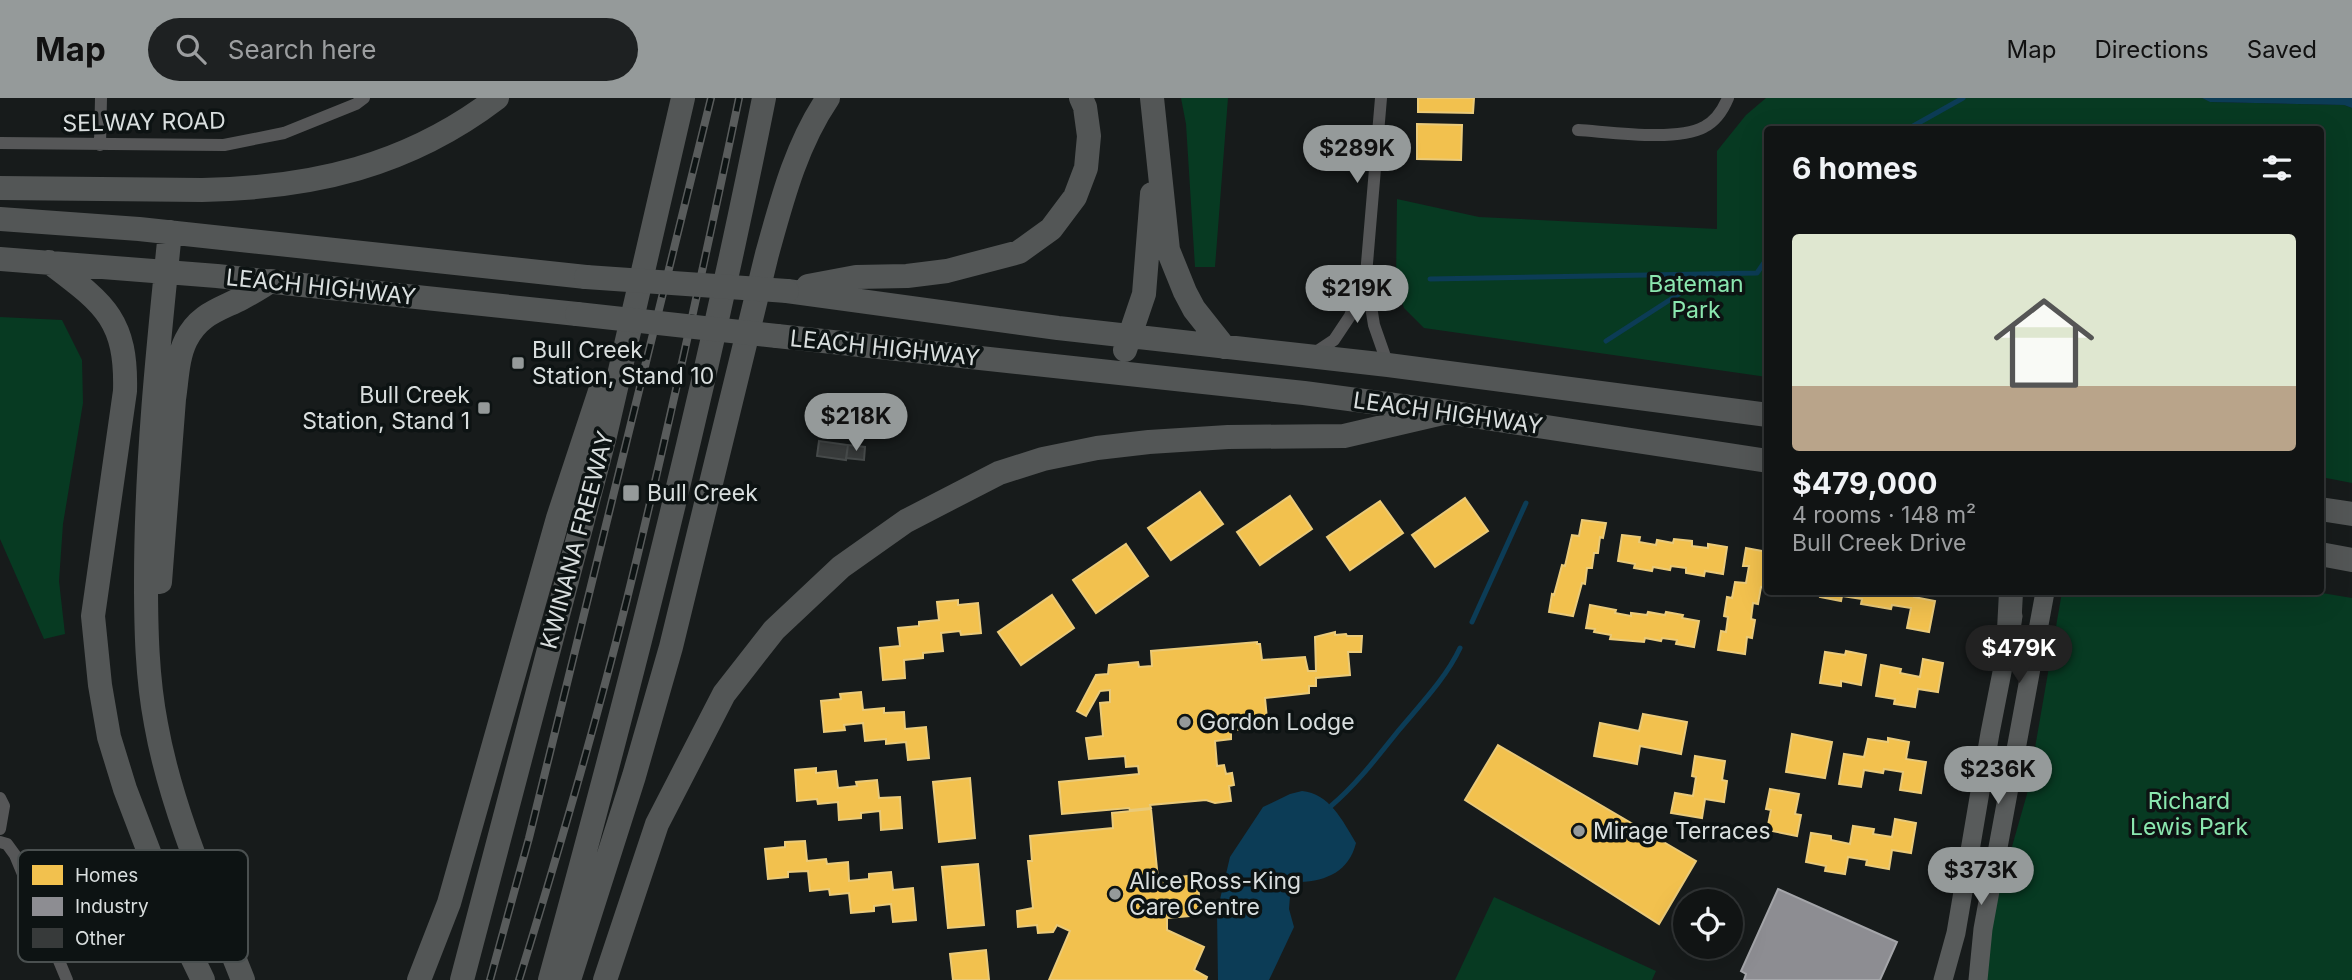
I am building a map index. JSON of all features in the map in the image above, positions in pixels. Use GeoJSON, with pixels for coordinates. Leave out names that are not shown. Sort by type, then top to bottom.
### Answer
{"type":"FeatureCollection","features":[{"type":"Feature","properties":{"kind":"highway"},"geometry":{"type":"LineString","coordinates":[[0,188],[235,190],[313,181],[370,166],[424,144],[497,98]]}},
{"type":"Feature","properties":{"kind":"highway","name":"KWINANA FREEWAY"},"geometry":{"type":"LineString","coordinates":[[462,980],[604,440],[683,98]]}},
{"type":"Feature","properties":{"kind":"highway"},"geometry":{"type":"LineString","coordinates":[[551,980],[631,682],[677,495],[738,228],[764,98]]}},
{"type":"Feature","properties":{"kind":"highway"},"geometry":{"type":"LineString","coordinates":[[569,980],[634,776],[671,647],[782,200],[804,140],[828,98]]}},
{"type":"Feature","properties":{"kind":"highway"},"geometry":{"type":"LineString","coordinates":[[787,290],[856,277],[907,276],[947,271],[1019,252],[1051,229],[1075,197],[1086,168],[1089,136],[1082,98]]}},
{"type":"Feature","properties":{"kind":"highway"},"geometry":{"type":"LineString","coordinates":[[1152,98],[1168,250],[1191,303],[1224,347]]}},
{"type":"Feature","properties":{"kind":"highway"},"geometry":{"type":"LineString","coordinates":[[1115,373],[1144,294],[1158,141]]}},
{"type":"Feature","properties":{"kind":"highway","name":"LEACH HIGHWAY"},"geometry":{"type":"LineString","coordinates":[[0,219],[170,232],[586,277],[787,290],[1130,337],[1388,365],[1764,414]]}},
{"type":"Feature","properties":{"kind":"highway"},"geometry":{"type":"LineString","coordinates":[[170,232],[146,510],[147,655],[155,722],[172,791],[197,850]]}},
{"type":"Feature","properties":{"kind":"highway"},"geometry":{"type":"LineString","coordinates":[[419,980],[449,903],[558,517],[653,233]]}},
{"type":"Feature","properties":{"kind":"highway","name":"LEACH HIGHWAY"},"geometry":{"type":"LineString","coordinates":[[0,259],[271,281],[1304,393],[1764,460]]}},
{"type":"Feature","properties":{"kind":"highway"},"geometry":{"type":"LineString","coordinates":[[49,262],[98,300],[113,321],[124,355],[125,391],[93,616],[100,685],[110,737],[125,789],[148,850]]}},
{"type":"Feature","properties":{"kind":"highway"},"geometry":{"type":"LineString","coordinates":[[206,850],[174,740],[161,646],[160,593],[177,372],[184,346],[202,319],[271,281]]}},
{"type":"Feature","properties":{"kind":"highway"},"geometry":{"type":"LineString","coordinates":[[605,980],[657,824],[724,694],[774,630],[841,567],[906,521],[999,473],[1043,459],[1097,448],[1228,437],[1344,436],[1447,412]]}},
{"type":"Feature","properties":{"kind":"highway"},"geometry":{"type":"LineString","coordinates":[[2324,510],[2352,514]]}},
{"type":"Feature","properties":{"kind":"highway"},"geometry":{"type":"LineString","coordinates":[[2324,556],[2352,559]]}},
{"type":"Feature","properties":{"kind":"highway"},"geometry":{"type":"LineString","coordinates":[[2009,630],[2011,595]]}},
{"type":"Feature","properties":{"kind":"highway"},"geometry":{"type":"LineString","coordinates":[[248,959],[260,980]]}},
{"type":"Feature","properties":{"kind":"highway"},"geometry":{"type":"LineString","coordinates":[[195,962],[204,980]]}},
{"type":"Feature","properties":{"kind":"highway"},"geometry":{"type":"LineString","coordinates":[[239,962],[243,980]]}},
{"type":"Feature","properties":{"kind":"main road"},"geometry":{"type":"LineString","coordinates":[[1943,980],[1956,933],[2009,630],[2019,595]]}},
{"type":"Feature","properties":{"kind":"main road"},"geometry":{"type":"LineString","coordinates":[[1978,980],[1983,929],[2044,595]]}},
{"type":"Feature","properties":{"kind":"main road"},"geometry":{"type":"LineString","coordinates":[[1990,980],[1993,963],[1996,858]]}},
{"type":"Feature","properties":{"kind":"street"},"geometry":{"type":"LineString","coordinates":[[100,145],[101,98]]}},
{"type":"Feature","properties":{"kind":"street","name":"SELWAY ROAD"},"geometry":{"type":"LineString","coordinates":[[0,143],[224,145],[284,133],[356,104],[364,98]]}},
{"type":"Feature","properties":{"kind":"street"},"geometry":{"type":"LineString","coordinates":[[1381,98],[1366,275],[1374,325],[1388,365]]}},
{"type":"Feature","properties":{"kind":"street"},"geometry":{"type":"LineString","coordinates":[[1578,130],[1683,135],[1705,127],[1722,112],[1728,98]]}},
{"type":"Feature","properties":{"kind":"street"},"geometry":{"type":"LineString","coordinates":[[1310,356],[1335,340],[1350,316],[1366,275]]}},
{"type":"Feature","properties":{"kind":"street"},"geometry":{"type":"LineString","coordinates":[[0,798],[4,806],[0,829]]}},
{"type":"Feature","properties":{"kind":"street"},"geometry":{"type":"LineString","coordinates":[[0,842],[6,844],[18,862]]}},
{"type":"Feature","properties":{"kind":"street"},"geometry":{"type":"LineString","coordinates":[[60,962],[67,980]]}},
{"type":"Feature","properties":{"kind":"green space"},"geometry":{"type":"Polygon","coordinates":[[[1181,98],[1228,98],[1215,267],[1195,267],[1186,124],[1181,98]]]}},
{"type":"Feature","properties":{"kind":"green space","name":"Bateman Park"},"geometry":{"type":"Polygon","coordinates":[[[1766,98],[2202,98],[2211,102],[2344,105],[2352,108],[2352,483],[2324,478],[2324,126],[1764,126],[1764,377],[1424,328],[1404,308],[1396,284],[1397,199],[1479,217],[1717,229],[1717,151],[1746,115],[1766,98]]]}},
{"type":"Feature","properties":{"kind":"green space"},"geometry":{"type":"Polygon","coordinates":[[[0,317],[62,320],[82,360],[83,403],[63,524],[59,581],[65,634],[44,639],[0,539],[0,317]]]}},
{"type":"Feature","properties":{"kind":"green space","name":"Richard Lewis Park"},"geometry":{"type":"Polygon","coordinates":[[[2324,593],[2352,598],[2352,980],[1974,980],[2027,794],[2061,595],[2324,593]]]}},
{"type":"Feature","properties":{"kind":"green space"},"geometry":{"type":"Polygon","coordinates":[[[1494,897],[1656,971],[1652,980],[1455,980],[1494,897]]]}},
{"type":"Feature","properties":{"kind":"water"},"geometry":{"type":"Polygon","coordinates":[[[2202,98],[2352,98],[2352,108],[2344,105],[2210,102],[2202,98]]]}},
{"type":"Feature","properties":{"kind":"water"},"geometry":{"type":"Polygon","coordinates":[[[1302,791],[1320,797],[1334,810],[1356,843],[1353,853],[1336,873],[1300,882],[1290,896],[1289,909],[1294,927],[1269,980],[1218,980],[1217,912],[1230,857],[1263,807],[1302,791]]]}},
{"type":"Feature","properties":{"kind":"building: Homes"},"geometry":{"type":"Polygon","coordinates":[[[1418,98],[1474,98],[1473,113],[1418,112],[1418,98]]]}},
{"type":"Feature","properties":{"kind":"building: Homes"},"geometry":{"type":"Polygon","coordinates":[[[1417,124],[1462,125],[1461,160],[1417,159],[1417,124]]]}},
{"type":"Feature","properties":{"kind":"building: Homes"},"geometry":{"type":"Polygon","coordinates":[[[1200,492],[1223,524],[1171,560],[1148,528],[1200,492]]]}},
{"type":"Feature","properties":{"kind":"building: Homes"},"geometry":{"type":"Polygon","coordinates":[[[1290,496],[1312,529],[1260,565],[1237,532],[1290,496]]]}},
{"type":"Feature","properties":{"kind":"building: Homes"},"geometry":{"type":"Polygon","coordinates":[[[1465,498],[1488,531],[1435,567],[1412,535],[1465,498]]]}},
{"type":"Feature","properties":{"kind":"building: Homes"},"geometry":{"type":"Polygon","coordinates":[[[1380,501],[1403,533],[1350,570],[1327,537],[1380,501]]]}},
{"type":"Feature","properties":{"kind":"building: Homes"},"geometry":{"type":"Polygon","coordinates":[[[1582,520],[1606,523],[1603,538],[1600,537],[1598,553],[1594,553],[1592,568],[1587,568],[1585,584],[1582,583],[1573,616],[1549,612],[1552,594],[1554,595],[1562,565],[1565,566],[1572,535],[1579,536],[1582,520]]]}},
{"type":"Feature","properties":{"kind":"building: Homes"},"geometry":{"type":"Polygon","coordinates":[[[1622,535],[1640,537],[1639,542],[1656,545],[1657,540],[1673,543],[1674,539],[1692,541],[1692,546],[1708,548],[1708,544],[1727,547],[1723,574],[1705,571],[1704,576],[1686,573],[1686,568],[1671,566],[1670,570],[1653,567],[1652,571],[1634,568],[1635,564],[1618,561],[1622,535]]]}},
{"type":"Feature","properties":{"kind":"building: Homes"},"geometry":{"type":"Polygon","coordinates":[[[1126,544],[1148,576],[1096,613],[1073,580],[1126,544]]]}},
{"type":"Feature","properties":{"kind":"building: Homes"},"geometry":{"type":"Polygon","coordinates":[[[1746,548],[1764,551],[1764,587],[1761,587],[1758,604],[1753,603],[1751,619],[1755,620],[1752,638],[1747,637],[1745,654],[1718,650],[1721,631],[1726,632],[1728,617],[1724,616],[1727,597],[1732,598],[1735,582],[1746,583],[1749,566],[1743,566],[1746,548]]]}},
{"type":"Feature","properties":{"kind":"building: Homes"},"geometry":{"type":"Polygon","coordinates":[[[1052,595],[1074,628],[1021,665],[998,632],[1052,595]]]}},
{"type":"Feature","properties":{"kind":"building: Homes"},"geometry":{"type":"Polygon","coordinates":[[[1820,595],[1914,595],[1935,601],[1929,632],[1907,628],[1911,608],[1892,605],[1891,609],[1861,604],[1862,599],[1842,596],[1841,601],[1820,595]]]}},
{"type":"Feature","properties":{"kind":"building: Homes"},"geometry":{"type":"Polygon","coordinates":[[[958,600],[958,605],[978,603],[981,633],[941,633],[943,651],[923,653],[923,658],[904,660],[905,678],[883,680],[880,648],[900,646],[898,628],[939,620],[937,602],[958,600]]]}},
{"type":"Feature","properties":{"kind":"building: Homes"},"geometry":{"type":"Polygon","coordinates":[[[1590,605],[1631,616],[1631,613],[1665,615],[1666,612],[1699,621],[1694,647],[1676,644],[1677,640],[1662,638],[1661,641],[1645,638],[1644,642],[1610,639],[1611,635],[1586,628],[1590,605]]]}},
{"type":"Feature","properties":{"kind":"building: Homes","name":"Gordon Lodge"},"geometry":{"type":"Polygon","coordinates":[[[1335,632],[1335,635],[1362,636],[1361,652],[1348,652],[1350,675],[1316,678],[1316,686],[1309,686],[1309,693],[1265,698],[1268,729],[1231,730],[1231,739],[1215,741],[1217,766],[1224,765],[1226,774],[1232,773],[1234,785],[1229,786],[1231,801],[1215,803],[1206,800],[1150,805],[1151,808],[1062,814],[1059,782],[1139,774],[1138,766],[1126,767],[1125,756],[1089,759],[1086,738],[1103,736],[1100,703],[1110,702],[1110,690],[1100,691],[1086,716],[1077,711],[1096,675],[1108,674],[1109,665],[1138,662],[1139,667],[1152,666],[1151,651],[1257,642],[1260,644],[1262,660],[1305,657],[1308,671],[1316,671],[1315,637],[1335,632]]]}},
{"type":"Feature","properties":{"kind":"building: Homes"},"geometry":{"type":"Polygon","coordinates":[[[1846,651],[1866,655],[1861,685],[1841,681],[1841,686],[1820,683],[1825,652],[1845,655],[1846,651]]]}},
{"type":"Feature","properties":{"kind":"building: Homes"},"geometry":{"type":"Polygon","coordinates":[[[1923,659],[1943,663],[1938,692],[1918,689],[1915,707],[1894,704],[1895,699],[1876,696],[1881,665],[1920,677],[1923,659]]]}},
{"type":"Feature","properties":{"kind":"building: Homes"},"geometry":{"type":"Polygon","coordinates":[[[861,692],[863,710],[884,708],[884,713],[904,712],[905,729],[926,727],[929,758],[908,760],[906,742],[886,744],[886,739],[865,741],[863,723],[844,725],[845,730],[824,732],[821,701],[841,699],[840,694],[861,692]]]}},
{"type":"Feature","properties":{"kind":"building: Homes"},"geometry":{"type":"Polygon","coordinates":[[[1643,714],[1687,722],[1681,754],[1640,746],[1637,764],[1594,756],[1600,723],[1639,731],[1643,714]]]}},
{"type":"Feature","properties":{"kind":"building: Homes"},"geometry":{"type":"Polygon","coordinates":[[[1792,734],[1832,742],[1825,778],[1786,772],[1792,734]]]}},
{"type":"Feature","properties":{"kind":"building: Homes"},"geometry":{"type":"Polygon","coordinates":[[[1888,738],[1909,742],[1906,759],[1926,762],[1921,793],[1900,790],[1903,772],[1884,769],[1883,773],[1864,770],[1861,787],[1839,784],[1844,754],[1864,757],[1868,739],[1888,742],[1888,738]]]}},
{"type":"Feature","properties":{"kind":"building: Homes","name":"Mirage Terraces"},"geometry":{"type":"Polygon","coordinates":[[[1498,745],[1696,861],[1680,889],[1673,889],[1673,900],[1659,924],[1465,800],[1498,745]]]}},
{"type":"Feature","properties":{"kind":"building: Homes"},"geometry":{"type":"Polygon","coordinates":[[[1695,756],[1725,761],[1722,780],[1727,781],[1724,802],[1705,799],[1702,818],[1671,813],[1675,793],[1693,796],[1695,756]]]}},
{"type":"Feature","properties":{"kind":"building: Homes"},"geometry":{"type":"Polygon","coordinates":[[[816,768],[816,773],[836,771],[838,788],[857,786],[856,782],[877,780],[879,798],[900,797],[902,828],[881,830],[880,811],[861,813],[861,818],[839,820],[838,802],[818,804],[817,799],[797,801],[795,770],[816,768]]]}},
{"type":"Feature","properties":{"kind":"building: Homes"},"geometry":{"type":"Polygon","coordinates":[[[970,778],[975,838],[939,842],[933,782],[970,778]]]}},
{"type":"Feature","properties":{"kind":"building: Homes"},"geometry":{"type":"Polygon","coordinates":[[[1770,789],[1799,794],[1795,814],[1801,815],[1797,836],[1767,830],[1771,810],[1766,809],[1770,789]]]}},
{"type":"Feature","properties":{"kind":"building: Homes","name":"Alice Ross-King Care Centre"},"geometry":{"type":"Polygon","coordinates":[[[1151,809],[1158,879],[1197,875],[1201,915],[1167,918],[1167,930],[1204,947],[1194,970],[1207,977],[1206,980],[1049,980],[1070,931],[1057,925],[1053,932],[1038,933],[1037,925],[1018,927],[1017,911],[1033,908],[1028,861],[1032,861],[1030,836],[1113,828],[1112,813],[1151,809]]]}},
{"type":"Feature","properties":{"kind":"building: Homes"},"geometry":{"type":"Polygon","coordinates":[[[1895,819],[1916,823],[1911,853],[1892,850],[1889,869],[1866,865],[1867,860],[1848,857],[1845,874],[1825,871],[1826,866],[1806,862],[1811,833],[1831,836],[1831,840],[1850,844],[1853,826],[1874,829],[1873,834],[1892,837],[1895,819]]]}},
{"type":"Feature","properties":{"kind":"building: Homes"},"geometry":{"type":"Polygon","coordinates":[[[805,841],[807,861],[826,859],[827,864],[848,862],[849,881],[869,879],[869,874],[891,872],[893,890],[913,888],[916,920],[893,922],[891,904],[874,906],[874,911],[851,913],[849,893],[830,895],[829,889],[810,891],[808,871],[788,872],[788,877],[768,879],[765,849],[785,847],[785,842],[805,841]]]}},
{"type":"Feature","properties":{"kind":"building: Homes"},"geometry":{"type":"Polygon","coordinates":[[[978,864],[984,925],[948,928],[942,867],[978,864]]]}},
{"type":"Feature","properties":{"kind":"building: Homes"},"geometry":{"type":"Polygon","coordinates":[[[986,950],[989,980],[953,980],[950,954],[986,950]]]}},
{"type":"Feature","properties":{"kind":"building: Industry"},"geometry":{"type":"Polygon","coordinates":[[[1778,889],[1897,942],[1880,980],[1744,980],[1746,974],[1741,971],[1778,889]]]}},
{"type":"Feature","properties":{"kind":"building: Other"},"geometry":{"type":"Polygon","coordinates":[[[819,441],[848,445],[846,460],[817,456],[819,441]]]}},
{"type":"Feature","properties":{"kind":"building: Other"},"geometry":{"type":"Polygon","coordinates":[[[848,445],[865,447],[864,460],[846,458],[848,445]]]}},
{"type":"Feature","properties":{"kind":"waterway"},"geometry":{"type":"LineString","coordinates":[[1913,126],[1963,98]]}},
{"type":"Feature","properties":{"kind":"waterway"},"geometry":{"type":"LineString","coordinates":[[1430,279],[1757,273],[1764,263]]}},
{"type":"Feature","properties":{"kind":"waterway"},"geometry":{"type":"LineString","coordinates":[[1606,341],[1710,274]]}},
{"type":"Feature","properties":{"kind":"waterway"},"geometry":{"type":"LineString","coordinates":[[1472,622],[1526,503]]}},
{"type":"Feature","properties":{"kind":"waterway"},"geometry":{"type":"LineString","coordinates":[[1331,806],[1367,770],[1432,691],[1460,648]]}},
{"type":"Feature","properties":{"kind":"railway"},"geometry":{"type":"LineString","coordinates":[[490,980],[529,838],[711,98]]}},
{"type":"Feature","properties":{"kind":"railway"},"geometry":{"type":"LineString","coordinates":[[519,980],[576,790],[627,599],[739,98]]}},
{"type":"Feature","properties":{"kind":"place","name":"Bull Creek Station, Stand 10"},"geometry":{"type":"Point","coordinates":[518,363]}},
{"type":"Feature","properties":{"kind":"place","name":"Bull Creek Station, Stand 1"},"geometry":{"type":"Point","coordinates":[484,408]}},
{"type":"Feature","properties":{"kind":"place","name":"Bull Creek"},"geometry":{"type":"Point","coordinates":[631,493]}},
{"type":"Feature","properties":{"kind":"place","name":"Gordon Lodge"},"geometry":{"type":"Point","coordinates":[1185,722]}},
{"type":"Feature","properties":{"kind":"place","name":"Mirage Terraces"},"geometry":{"type":"Point","coordinates":[1579,831]}},
{"type":"Feature","properties":{"kind":"place","name":"Alice Ross-King Care Centre"},"geometry":{"type":"Point","coordinates":[1115,894]}}]}
